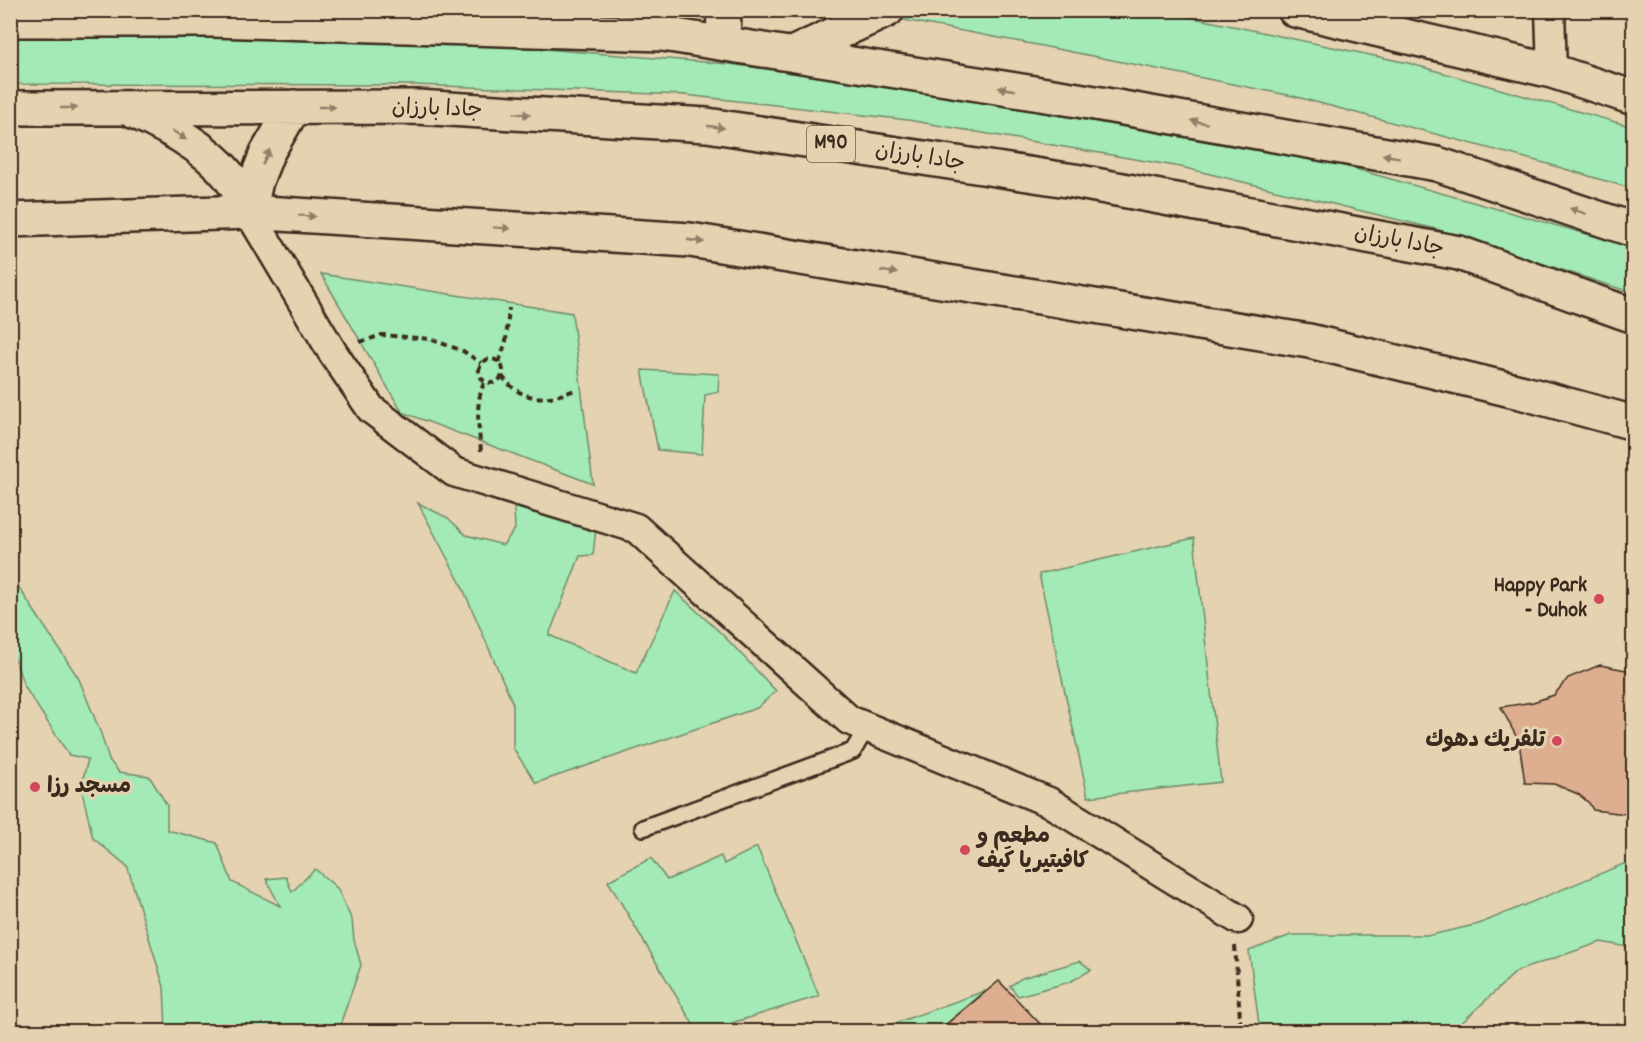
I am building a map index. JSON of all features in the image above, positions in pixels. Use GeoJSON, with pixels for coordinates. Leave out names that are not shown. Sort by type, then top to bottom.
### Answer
{"type":"FeatureCollection","features":[{"type":"Feature","properties":{"kind":"main road"},"geometry":{"type":"LineString","coordinates":[[723,43],[724,10]]}},
{"type":"Feature","properties":{"kind":"main road"},"geometry":{"type":"LineString","coordinates":[[1295,10],[1552,71],[1634,98]]}},
{"type":"Feature","properties":{"kind":"main road"},"geometry":{"type":"LineString","coordinates":[[792,54],[873,14]]}},
{"type":"Feature","properties":{"kind":"main road"},"geometry":{"type":"LineString","coordinates":[[10,20],[663,22],[723,43],[1078,100],[1437,164],[1634,230]]}},
{"type":"Feature","properties":{"kind":"main road"},"geometry":{"type":"LineString","coordinates":[[249,212],[256,181],[267,153],[294,107]]}},
{"type":"Feature","properties":{"kind":"main road","name":"جادا بارزان"},"geometry":{"type":"LineString","coordinates":[[10,108],[417,107],[707,125],[1074,181],[1459,253],[1634,316]]}},
{"type":"Feature","properties":{"kind":"main road"},"geometry":{"type":"LineString","coordinates":[[127,108],[172,130],[218,164],[236,186],[249,212]]}},
{"type":"Feature","properties":{"kind":"main road"},"geometry":{"type":"LineString","coordinates":[[11,222],[249,212],[690,240],[1309,341],[1512,390],[1634,423]]}},
{"type":"Feature","properties":{"kind":"street"},"geometry":{"type":"LineString","coordinates":[[1550,10],[1552,71]]}},
{"type":"Feature","properties":{"kind":"street"},"geometry":{"type":"LineString","coordinates":[[249,212],[333,353],[371,409],[454,472],[636,528],[849,720],[1049,802],[1238,919]]}},
{"type":"Feature","properties":{"kind":"lane"},"geometry":{"type":"LineString","coordinates":[[643,828],[853,751],[867,727]]}},
{"type":"Feature","properties":{"kind":"path"},"geometry":{"type":"LineString","coordinates":[[499,362],[506,341],[509,308]]}},
{"type":"Feature","properties":{"kind":"path"},"geometry":{"type":"LineString","coordinates":[[333,353],[355,343],[382,335],[411,336],[448,344],[481,363]]}},
{"type":"Feature","properties":{"kind":"path"},"geometry":{"type":"LineString","coordinates":[[488,359],[499,362],[503,369],[502,376],[493,383],[485,381],[479,375],[481,363],[488,359]]}},
{"type":"Feature","properties":{"kind":"path"},"geometry":{"type":"LineString","coordinates":[[502,376],[515,390],[527,396],[551,399],[575,390]]}},
{"type":"Feature","properties":{"kind":"path"},"geometry":{"type":"LineString","coordinates":[[484,481],[477,414],[485,381]]}},
{"type":"Feature","properties":{"kind":"path"},"geometry":{"type":"LineString","coordinates":[[1238,919],[1235,941],[1241,1032]]}},
{"type":"Feature","properties":{"kind":"green space"},"geometry":{"type":"Polygon","coordinates":[[[895,10],[1161,11],[1408,63],[1633,127],[1633,189],[1293,96],[882,16],[895,10]]]}},
{"type":"Feature","properties":{"kind":"green space"},"geometry":{"type":"Polygon","coordinates":[[[11,33],[167,33],[481,44],[729,64],[883,85],[1334,163],[1633,247],[1633,293],[1436,229],[1181,167],[908,120],[685,95],[415,85],[11,84],[11,33]]]}},
{"type":"Feature","properties":{"kind":"green space"},"geometry":{"type":"Polygon","coordinates":[[[321,274],[572,313],[593,484],[402,412],[321,274]]]}},
{"type":"Feature","properties":{"kind":"green space"},"geometry":{"type":"Polygon","coordinates":[[[642,370],[719,374],[718,392],[705,395],[702,454],[658,450],[642,370]]]}},
{"type":"Feature","properties":{"kind":"green space"},"geometry":{"type":"Polygon","coordinates":[[[418,503],[448,518],[466,535],[503,545],[515,529],[514,507],[596,528],[593,555],[580,556],[549,635],[636,673],[675,591],[723,635],[776,691],[757,708],[536,783],[513,748],[513,704],[461,584],[418,503]]]}},
{"type":"Feature","properties":{"kind":"green space"},"geometry":{"type":"Polygon","coordinates":[[[1194,538],[1221,782],[1088,797],[1039,574],[1194,538]]]}},
{"type":"Feature","properties":{"kind":"green space"},"geometry":{"type":"Polygon","coordinates":[[[14,580],[79,679],[109,760],[119,772],[149,776],[167,805],[167,830],[217,843],[232,882],[280,906],[266,879],[286,877],[292,892],[315,869],[337,888],[352,920],[354,940],[361,965],[340,1031],[166,1031],[164,987],[127,866],[93,838],[81,787],[88,759],[69,755],[24,686],[12,651],[14,580]]]}},
{"type":"Feature","properties":{"kind":"green space"},"geometry":{"type":"Polygon","coordinates":[[[757,847],[819,996],[706,1031],[697,1031],[608,881],[651,858],[667,880],[721,856],[724,864],[757,847]]]}},
{"type":"Feature","properties":{"kind":"green space"},"geometry":{"type":"Polygon","coordinates":[[[1633,860],[1633,948],[1601,942],[1517,971],[1453,1031],[1260,1031],[1249,951],[1291,935],[1431,935],[1479,924],[1633,860]]]}},
{"type":"Feature","properties":{"kind":"green space"},"geometry":{"type":"Polygon","coordinates":[[[1080,961],[1091,970],[1070,982],[1018,996],[1010,986],[1022,978],[1080,961]]]}},
{"type":"Feature","properties":{"kind":"green space"},"geometry":{"type":"Polygon","coordinates":[[[985,991],[941,1031],[870,1032],[985,991]]]}},
{"type":"Feature","properties":{"kind":"building"},"geometry":{"type":"Polygon","coordinates":[[[1600,665],[1626,670],[1634,668],[1634,815],[1593,810],[1589,803],[1578,794],[1554,784],[1525,783],[1519,742],[1501,707],[1533,702],[1554,695],[1568,678],[1600,665]]]}},
{"type":"Feature","properties":{"kind":"building"},"geometry":{"type":"Polygon","coordinates":[[[999,981],[1048,1032],[948,1032],[944,1026],[999,981]]]}},
{"type":"Feature","properties":{"kind":"place","name":"Happy Park - Duhok"},"geometry":{"type":"Point","coordinates":[1599,599]}},
{"type":"Feature","properties":{"kind":"place","name":"تلفريك دهوك"},"geometry":{"type":"Point","coordinates":[1557,741]}},
{"type":"Feature","properties":{"kind":"place","name":"مسجد رزا"},"geometry":{"type":"Point","coordinates":[35,787]}},
{"type":"Feature","properties":{"kind":"place","name":"مطعم و كافيتيريا كَيف"},"geometry":{"type":"Point","coordinates":[965,850]}}]}
